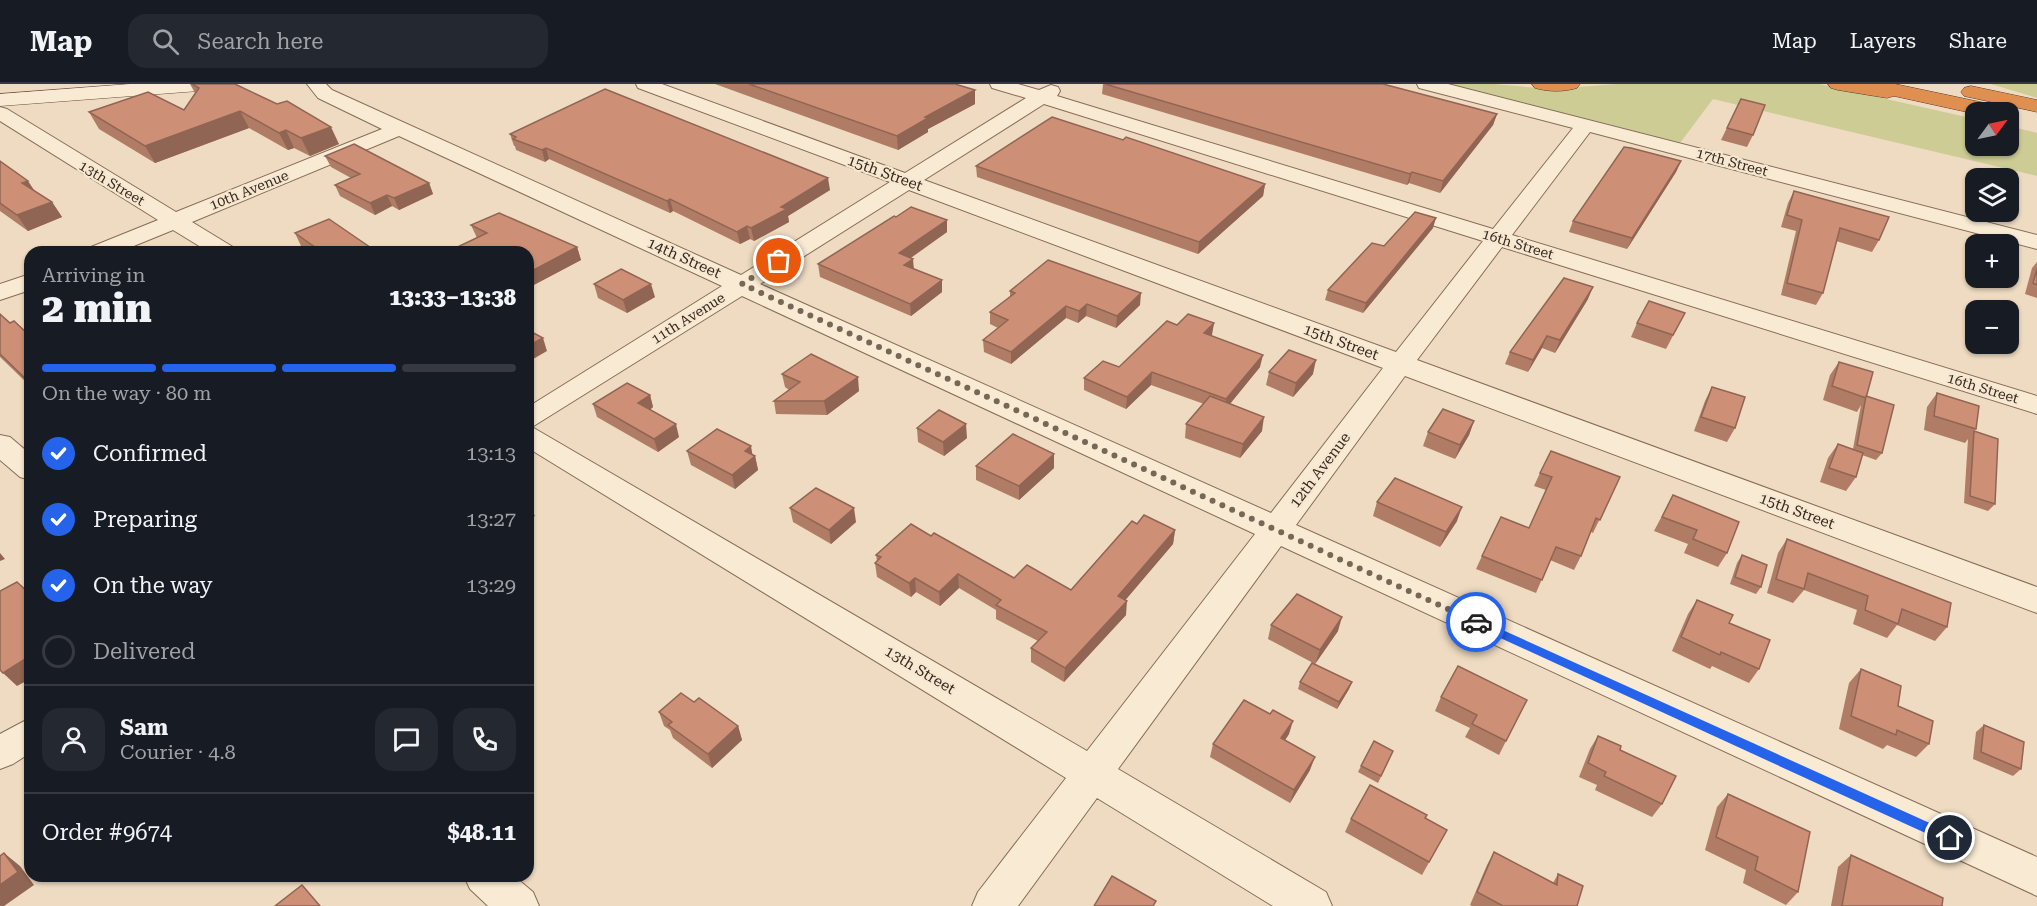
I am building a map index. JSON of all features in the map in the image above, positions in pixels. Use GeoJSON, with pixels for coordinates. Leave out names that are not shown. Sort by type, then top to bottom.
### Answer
{"type":"FeatureCollection","features":[{"type":"Feature","properties":{"kind":"highway"},"geometry":{"type":"LineString","coordinates":[[1542,84],[1570,84]]}},
{"type":"Feature","properties":{"kind":"highway"},"geometry":{"type":"LineString","coordinates":[[1838,84],[1965,105]]}},
{"type":"Feature","properties":{"kind":"highway"},"geometry":{"type":"LineString","coordinates":[[1867,84],[1965,105]]}},
{"type":"Feature","properties":{"kind":"highway"},"geometry":{"type":"LineString","coordinates":[[1936,84],[2037,106]]}},
{"type":"Feature","properties":{"kind":"highway"},"geometry":{"type":"LineString","coordinates":[[1984,84],[2037,99]]}},
{"type":"Feature","properties":{"kind":"highway"},"geometry":{"type":"LineString","coordinates":[[2019,118],[2037,122]]}},
{"type":"Feature","properties":{"kind":"main road"},"geometry":{"type":"LineString","coordinates":[[0,100],[212,84]]}},
{"type":"Feature","properties":{"kind":"street","name":"14th Street"},"geometry":{"type":"LineString","coordinates":[[316,84],[325,94],[399,129],[2037,877]]}},
{"type":"Feature","properties":{"kind":"street","name":"15th Street"},"geometry":{"type":"LineString","coordinates":[[645,84],[2037,600]]}},
{"type":"Feature","properties":{"kind":"street","name":"16th Street"},"geometry":{"type":"LineString","coordinates":[[999,84],[2037,405]]}},
{"type":"Feature","properties":{"kind":"street","name":"11th Avenue"},"geometry":{"type":"LineString","coordinates":[[534,415],[1062,84]]}},
{"type":"Feature","properties":{"kind":"street","name":"17th Street"},"geometry":{"type":"LineString","coordinates":[[1426,84],[2037,242]]}},
{"type":"Feature","properties":{"kind":"street","name":"13th Street"},"geometry":{"type":"LineString","coordinates":[[0,113],[215,246]]}},
{"type":"Feature","properties":{"kind":"street","name":"12th Avenue"},"geometry":{"type":"LineString","coordinates":[[993,906],[1496,237],[1586,124]]}},
{"type":"Feature","properties":{"kind":"street","name":"10th Avenue"},"geometry":{"type":"LineString","coordinates":[[113,246],[399,129]]}},
{"type":"Feature","properties":{"kind":"street"},"geometry":{"type":"LineString","coordinates":[[0,293],[24,283]]}},
{"type":"Feature","properties":{"kind":"street","name":"13th Street"},"geometry":{"type":"LineString","coordinates":[[534,439],[1311,906]]}},
{"type":"Feature","properties":{"kind":"street"},"geometry":{"type":"LineString","coordinates":[[0,444],[24,465]]}},
{"type":"Feature","properties":{"kind":"street"},"geometry":{"type":"LineString","coordinates":[[0,753],[24,738]]}},
{"type":"Feature","properties":{"kind":"street"},"geometry":{"type":"LineString","coordinates":[[491,882],[518,906]]}},
{"type":"Feature","properties":{"kind":"shaded area"},"geometry":{"type":"Polygon","coordinates":[[[1443,84],[1493,84],[1551,89],[1617,84],[1820,84],[1965,117],[1965,156],[2019,156],[2019,128],[2037,133],[2037,176],[2019,172],[2019,168],[2003,168],[1713,99],[1680,143],[1656,139],[1443,84]]]}},
{"type":"Feature","properties":{"kind":"shaded area"},"geometry":{"type":"Polygon","coordinates":[[[1991,84],[2037,84],[2037,98],[1991,84]]]}},
{"type":"Feature","properties":{"kind":"building"},"geometry":{"type":"Polygon","coordinates":[[[192,84],[235,84],[277,104],[287,101],[331,127],[301,138],[286,130],[279,133],[240,111],[145,146],[89,112],[148,92],[184,110],[199,88],[192,84]]]}},
{"type":"Feature","properties":{"kind":"building"},"geometry":{"type":"Polygon","coordinates":[[[749,84],[955,84],[975,90],[925,117],[928,118],[897,136],[749,84]]]}},
{"type":"Feature","properties":{"kind":"building"},"geometry":{"type":"Polygon","coordinates":[[[1105,84],[1383,84],[1497,114],[1443,181],[1412,172],[1410,174],[1105,84]]]}},
{"type":"Feature","properties":{"kind":"building"},"geometry":{"type":"Polygon","coordinates":[[[605,89],[828,178],[781,207],[787,209],[751,228],[747,226],[737,232],[670,199],[667,201],[546,148],[542,150],[513,139],[516,137],[510,134],[605,89]]]}},
{"type":"Feature","properties":{"kind":"building"},"geometry":{"type":"Polygon","coordinates":[[[1741,99],[1765,105],[1753,135],[1727,128],[1741,99]]]}},
{"type":"Feature","properties":{"kind":"building"},"geometry":{"type":"Polygon","coordinates":[[[1052,117],[1123,140],[1126,137],[1265,184],[1199,242],[976,166],[1052,117]]]}},
{"type":"Feature","properties":{"kind":"building"},"geometry":{"type":"Polygon","coordinates":[[[354,144],[429,183],[394,198],[387,195],[370,203],[335,185],[360,174],[325,156],[354,144]]]}},
{"type":"Feature","properties":{"kind":"building"},"geometry":{"type":"Polygon","coordinates":[[[1624,147],[1681,161],[1632,238],[1573,221],[1624,147]]]}},
{"type":"Feature","properties":{"kind":"building"},"geometry":{"type":"Polygon","coordinates":[[[0,161],[28,181],[22,183],[52,202],[17,215],[0,203],[0,161]]]}},
{"type":"Feature","properties":{"kind":"building"},"geometry":{"type":"Polygon","coordinates":[[[1794,191],[1889,217],[1879,240],[1840,228],[1823,293],[1787,283],[1802,220],[1787,215],[1794,191]]]}},
{"type":"Feature","properties":{"kind":"building"},"geometry":{"type":"Polygon","coordinates":[[[911,207],[947,220],[899,253],[913,259],[904,265],[942,280],[910,304],[818,264],[894,216],[896,217],[911,207]]]}},
{"type":"Feature","properties":{"kind":"building"},"geometry":{"type":"Polygon","coordinates":[[[1415,212],[1436,218],[1366,303],[1328,290],[1372,243],[1384,246],[1415,212]]]}},
{"type":"Feature","properties":{"kind":"building"},"geometry":{"type":"Polygon","coordinates":[[[499,213],[577,247],[534,270],[534,246],[460,246],[487,233],[471,225],[499,213]]]}},
{"type":"Feature","properties":{"kind":"building"},"geometry":{"type":"Polygon","coordinates":[[[329,219],[368,246],[313,246],[295,233],[329,219]]]}},
{"type":"Feature","properties":{"kind":"building"},"geometry":{"type":"Polygon","coordinates":[[[1048,260],[1141,293],[1117,316],[1087,304],[1079,311],[1066,306],[1011,352],[983,340],[1008,320],[990,312],[1015,293],[1010,291],[1048,260]]]}},
{"type":"Feature","properties":{"kind":"building"},"geometry":{"type":"Polygon","coordinates":[[[621,269],[651,284],[623,300],[594,284],[621,269]]]}},
{"type":"Feature","properties":{"kind":"building"},"geometry":{"type":"Polygon","coordinates":[[[2037,269],[2037,285],[2033,283],[2037,269]]]}},
{"type":"Feature","properties":{"kind":"building"},"geometry":{"type":"Polygon","coordinates":[[[1564,278],[1593,287],[1560,340],[1547,336],[1533,360],[1510,352],[1564,278]]]}},
{"type":"Feature","properties":{"kind":"building"},"geometry":{"type":"Polygon","coordinates":[[[1649,301],[1685,313],[1673,335],[1637,323],[1649,301]]]}},
{"type":"Feature","properties":{"kind":"building"},"geometry":{"type":"Polygon","coordinates":[[[0,314],[10,323],[14,321],[24,330],[24,377],[0,354],[0,314]]]}},
{"type":"Feature","properties":{"kind":"building"},"geometry":{"type":"Polygon","coordinates":[[[1188,314],[1214,323],[1204,333],[1263,355],[1226,399],[1152,372],[1127,397],[1084,378],[1103,361],[1119,367],[1167,321],[1177,325],[1188,314]]]}},
{"type":"Feature","properties":{"kind":"building"},"geometry":{"type":"Polygon","coordinates":[[[534,333],[543,338],[534,343],[534,333]]]}},
{"type":"Feature","properties":{"kind":"building"},"geometry":{"type":"Polygon","coordinates":[[[1289,350],[1316,360],[1296,383],[1269,372],[1289,350]]]}},
{"type":"Feature","properties":{"kind":"building"},"geometry":{"type":"Polygon","coordinates":[[[811,354],[858,377],[824,401],[774,401],[800,382],[782,374],[811,354]]]}},
{"type":"Feature","properties":{"kind":"building"},"geometry":{"type":"Polygon","coordinates":[[[1839,362],[1873,372],[1866,398],[1832,386],[1839,362]]]}},
{"type":"Feature","properties":{"kind":"building"},"geometry":{"type":"Polygon","coordinates":[[[627,383],[650,395],[638,403],[676,424],[654,439],[593,404],[627,383]]]}},
{"type":"Feature","properties":{"kind":"building"},"geometry":{"type":"Polygon","coordinates":[[[1712,387],[1745,397],[1735,428],[1701,417],[1712,387]]]}},
{"type":"Feature","properties":{"kind":"building"},"geometry":{"type":"Polygon","coordinates":[[[1937,393],[1979,406],[1976,429],[1934,416],[1937,393]]]}},
{"type":"Feature","properties":{"kind":"building"},"geometry":{"type":"Polygon","coordinates":[[[1210,396],[1264,417],[1243,444],[1186,424],[1210,396]]]}},
{"type":"Feature","properties":{"kind":"building"},"geometry":{"type":"Polygon","coordinates":[[[1866,396],[1894,405],[1882,453],[1857,445],[1866,396]]]}},
{"type":"Feature","properties":{"kind":"building"},"geometry":{"type":"Polygon","coordinates":[[[1443,409],[1474,421],[1460,445],[1428,432],[1443,409]]]}},
{"type":"Feature","properties":{"kind":"building"},"geometry":{"type":"Polygon","coordinates":[[[939,410],[966,424],[943,442],[917,428],[939,410]]]}},
{"type":"Feature","properties":{"kind":"building"},"geometry":{"type":"Polygon","coordinates":[[[717,429],[751,446],[745,451],[755,456],[732,475],[687,451],[717,429]]]}},
{"type":"Feature","properties":{"kind":"building"},"geometry":{"type":"Polygon","coordinates":[[[1974,431],[1998,439],[1995,504],[1970,496],[1974,431]]]}},
{"type":"Feature","properties":{"kind":"building"},"geometry":{"type":"Polygon","coordinates":[[[1013,434],[1054,454],[1019,486],[976,466],[1013,434]]]}},
{"type":"Feature","properties":{"kind":"building"},"geometry":{"type":"Polygon","coordinates":[[[1838,444],[1863,453],[1856,477],[1829,468],[1838,444]]]}},
{"type":"Feature","properties":{"kind":"building"},"geometry":{"type":"Polygon","coordinates":[[[1551,451],[1620,477],[1600,520],[1596,518],[1581,556],[1556,547],[1542,580],[1482,556],[1501,517],[1529,528],[1552,477],[1540,473],[1551,451]]]}},
{"type":"Feature","properties":{"kind":"building"},"geometry":{"type":"Polygon","coordinates":[[[1395,478],[1462,507],[1446,532],[1377,502],[1395,478]]]}},
{"type":"Feature","properties":{"kind":"building"},"geometry":{"type":"Polygon","coordinates":[[[816,488],[854,508],[829,530],[790,508],[816,488]]]}},
{"type":"Feature","properties":{"kind":"building"},"geometry":{"type":"Polygon","coordinates":[[[1673,495],[1739,522],[1727,553],[1693,539],[1697,530],[1662,517],[1673,495]]]}},
{"type":"Feature","properties":{"kind":"building"},"geometry":{"type":"Polygon","coordinates":[[[1144,515],[1175,530],[1118,596],[1127,601],[1065,668],[1031,648],[1047,632],[996,605],[1001,600],[958,574],[939,592],[915,578],[909,583],[875,563],[881,557],[876,555],[911,524],[931,536],[934,533],[1014,578],[1027,565],[1071,590],[1132,521],[1137,524],[1144,515]]]}},
{"type":"Feature","properties":{"kind":"building"},"geometry":{"type":"Polygon","coordinates":[[[1787,539],[1951,603],[1947,627],[1902,609],[1898,624],[1865,610],[1868,596],[1808,573],[1804,589],[1776,579],[1787,539]]]}},
{"type":"Feature","properties":{"kind":"building"},"geometry":{"type":"Polygon","coordinates":[[[1742,555],[1767,565],[1761,587],[1735,577],[1742,555]]]}},
{"type":"Feature","properties":{"kind":"building"},"geometry":{"type":"Polygon","coordinates":[[[17,582],[24,588],[24,660],[3,673],[0,670],[0,591],[17,582]]]}},
{"type":"Feature","properties":{"kind":"building"},"geometry":{"type":"Polygon","coordinates":[[[1297,594],[1342,617],[1320,650],[1271,625],[1297,594]]]}},
{"type":"Feature","properties":{"kind":"building"},"geometry":{"type":"Polygon","coordinates":[[[1697,600],[1733,615],[1729,623],[1770,640],[1759,669],[1721,652],[1720,655],[1681,637],[1697,600]]]}},
{"type":"Feature","properties":{"kind":"building"},"geometry":{"type":"Polygon","coordinates":[[[1312,663],[1352,682],[1339,702],[1300,682],[1312,663]]]}},
{"type":"Feature","properties":{"kind":"building"},"geometry":{"type":"Polygon","coordinates":[[[1458,666],[1527,700],[1506,741],[1472,724],[1477,715],[1441,697],[1458,666]]]}},
{"type":"Feature","properties":{"kind":"building"},"geometry":{"type":"Polygon","coordinates":[[[1861,669],[1901,686],[1898,706],[1933,721],[1929,744],[1897,730],[1896,735],[1851,716],[1861,669]]]}},
{"type":"Feature","properties":{"kind":"building"},"geometry":{"type":"Polygon","coordinates":[[[681,693],[694,702],[699,698],[738,726],[708,754],[668,725],[672,722],[659,712],[681,693]]]}},
{"type":"Feature","properties":{"kind":"building"},"geometry":{"type":"Polygon","coordinates":[[[1244,700],[1270,714],[1273,710],[1293,721],[1281,738],[1315,757],[1294,790],[1213,744],[1244,700]]]}},
{"type":"Feature","properties":{"kind":"building"},"geometry":{"type":"Polygon","coordinates":[[[1984,725],[2024,742],[2021,769],[1981,752],[1984,725]]]}},
{"type":"Feature","properties":{"kind":"building"},"geometry":{"type":"Polygon","coordinates":[[[1598,736],[1621,746],[1620,750],[1676,776],[1662,804],[1604,776],[1606,772],[1588,763],[1598,736]]]}},
{"type":"Feature","properties":{"kind":"building"},"geometry":{"type":"Polygon","coordinates":[[[1374,741],[1393,751],[1381,776],[1361,766],[1374,741]]]}},
{"type":"Feature","properties":{"kind":"building"},"geometry":{"type":"Polygon","coordinates":[[[1370,785],[1427,815],[1425,818],[1447,830],[1429,862],[1351,819],[1370,785]]]}},
{"type":"Feature","properties":{"kind":"building"},"geometry":{"type":"Polygon","coordinates":[[[1728,794],[1810,832],[1798,892],[1755,870],[1758,857],[1716,837],[1728,794]]]}},
{"type":"Feature","properties":{"kind":"building"},"geometry":{"type":"Polygon","coordinates":[[[1494,852],[1557,885],[1558,874],[1583,886],[1577,906],[1503,906],[1477,892],[1494,852]]]}},
{"type":"Feature","properties":{"kind":"building"},"geometry":{"type":"Polygon","coordinates":[[[4,853],[18,872],[0,885],[0,856],[4,853]]]}},
{"type":"Feature","properties":{"kind":"building"},"geometry":{"type":"Polygon","coordinates":[[[1851,855],[1943,898],[1942,906],[1842,906],[1851,855]]]}},
{"type":"Feature","properties":{"kind":"building"},"geometry":{"type":"Polygon","coordinates":[[[1112,876],[1156,901],[1153,906],[1094,906],[1112,876]]]}},
{"type":"Feature","properties":{"kind":"building"},"geometry":{"type":"Polygon","coordinates":[[[302,885],[320,906],[275,906],[302,885]]]}},
{"type":"Feature","properties":{"kind":"way so far"},"geometry":{"type":"LineString","coordinates":[[779,261],[742,284],[1476,622]]}},
{"type":"Feature","properties":{"kind":"route"},"geometry":{"type":"LineString","coordinates":[[1476,622],[1950,838]]}}]}
